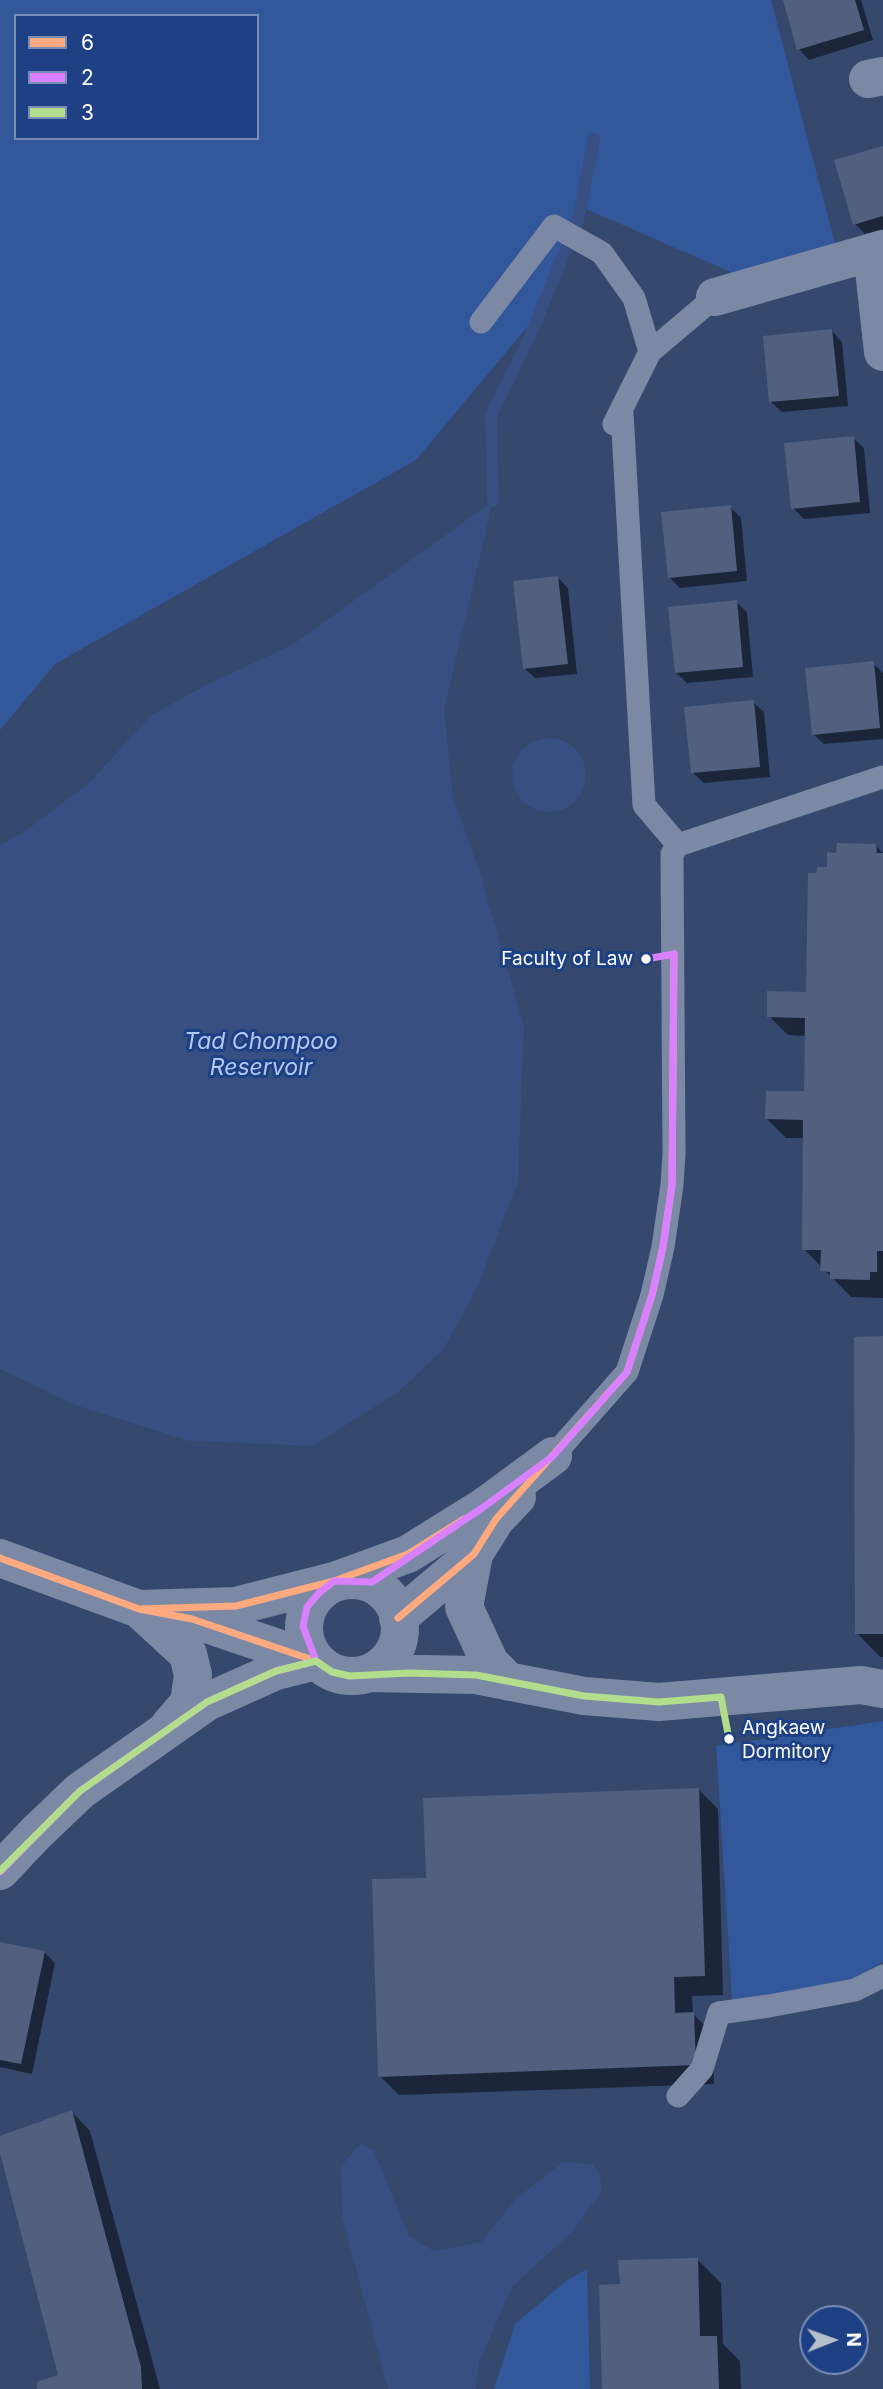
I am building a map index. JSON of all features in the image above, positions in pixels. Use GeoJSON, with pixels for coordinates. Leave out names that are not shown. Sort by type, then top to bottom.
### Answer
{"type":"FeatureCollection","features":[{"type":"Feature","properties":{"kind":"street"},"geometry":{"type":"LineString","coordinates":[[715,298],[878,251],[883,352]]}},
{"type":"Feature","properties":{"kind":"street"},"geometry":{"type":"LineString","coordinates":[[400,1623],[474,1555],[496,1519],[553,1457]]}},
{"type":"Feature","properties":{"kind":"street"},"geometry":{"type":"LineString","coordinates":[[139,1609],[236,1606],[334,1581],[408,1554],[485,1506],[553,1457]]}},
{"type":"Feature","properties":{"kind":"street"},"geometry":{"type":"LineString","coordinates":[[474,1555],[464,1607],[490,1663],[492,1679]]}},
{"type":"Feature","properties":{"kind":"street"},"geometry":{"type":"LineString","coordinates":[[0,1558],[139,1609],[192,1619],[316,1661],[332,1672],[350,1676],[369,1674],[492,1679],[584,1696],[659,1702],[861,1685],[883,1689]]}},
{"type":"Feature","properties":{"kind":"street"},"geometry":{"type":"LineString","coordinates":[[316,1661],[306,1645],[304,1635],[307,1607],[334,1581],[372,1582],[387,1593],[397,1610],[400,1623],[396,1647],[386,1663],[369,1674]]}},
{"type":"Feature","properties":{"kind":"street"},"geometry":{"type":"LineString","coordinates":[[139,1609],[188,1654],[193,1675],[189,1703],[162,1734]]}},
{"type":"Feature","properties":{"kind":"street"},"geometry":{"type":"LineString","coordinates":[[400,1623],[492,1679]]}},
{"type":"Feature","properties":{"kind":"street"},"geometry":{"type":"LineString","coordinates":[[0,1871],[80,1791],[207,1702],[276,1671],[316,1661]]}},
{"type":"Feature","properties":{"kind":"lane"},"geometry":{"type":"LineString","coordinates":[[481,322],[554,226],[602,253],[634,298],[650,352]]}},
{"type":"Feature","properties":{"kind":"lane"},"geometry":{"type":"LineString","coordinates":[[678,845],[644,805],[617,421],[650,352],[715,298]]}},
{"type":"Feature","properties":{"kind":"lane"},"geometry":{"type":"LineString","coordinates":[[553,1457],[626,1372],[652,1295],[663,1247],[674,1153],[673,853],[678,845],[883,777]]}},
{"type":"Feature","properties":{"kind":"lane"},"geometry":{"type":"LineString","coordinates":[[678,2096],[702,2069],[719,2013],[855,1990],[883,1976]]}},
{"type":"Feature","properties":{"kind":"shaded area"},"geometry":{"type":"Polygon","coordinates":[[[0,0],[771,0],[842,270],[774,291],[577,205],[534,319],[416,460],[55,664],[0,730],[0,0]]]}},
{"type":"Feature","properties":{"kind":"shaded area"},"geometry":{"type":"Polygon","coordinates":[[[883,1721],[883,1962],[843,1984],[732,2000],[716,1746],[883,1721]]]}},
{"type":"Feature","properties":{"kind":"shaded area"},"geometry":{"type":"Polygon","coordinates":[[[587,2269],[590,2389],[494,2389],[515,2324],[566,2281],[587,2269]]]}},
{"type":"Feature","properties":{"kind":"water","name":"Tad Chompoo Reservoir"},"geometry":{"type":"Polygon","coordinates":[[[493,501],[444,710],[453,796],[481,876],[524,1026],[518,1182],[478,1286],[443,1350],[398,1392],[313,1446],[189,1441],[75,1405],[0,1369],[0,845],[24,832],[89,783],[151,715],[210,683],[292,645],[493,501]]]}},
{"type":"Feature","properties":{"kind":"water"},"geometry":{"type":"Polygon","coordinates":[[[549,738],[570,744],[580,754],[586,775],[580,796],[570,806],[549,812],[528,806],[518,796],[512,775],[518,754],[528,744],[549,738]]]}},
{"type":"Feature","properties":{"kind":"water"},"geometry":{"type":"Polygon","coordinates":[[[361,2143],[374,2151],[409,2236],[434,2251],[481,2242],[517,2198],[563,2162],[593,2164],[600,2176],[602,2191],[573,2231],[512,2287],[479,2363],[476,2389],[388,2389],[342,2217],[341,2166],[361,2143]]]}},
{"type":"Feature","properties":{"kind":"building"},"geometry":{"type":"Polygon","coordinates":[[[783,0],[855,0],[864,30],[797,50],[783,0]]]}},
{"type":"Feature","properties":{"kind":"building"},"geometry":{"type":"Polygon","coordinates":[[[883,146],[883,216],[853,225],[834,160],[883,146]]]}},
{"type":"Feature","properties":{"kind":"building"},"geometry":{"type":"Polygon","coordinates":[[[832,329],[839,396],[769,402],[763,336],[832,329]]]}},
{"type":"Feature","properties":{"kind":"building"},"geometry":{"type":"Polygon","coordinates":[[[854,436],[860,502],[791,509],[784,443],[854,436]]]}},
{"type":"Feature","properties":{"kind":"building"},"geometry":{"type":"Polygon","coordinates":[[[731,505],[737,571],[668,578],[661,512],[731,505]]]}},
{"type":"Feature","properties":{"kind":"building"},"geometry":{"type":"Polygon","coordinates":[[[558,576],[568,664],[523,669],[513,581],[558,576]]]}},
{"type":"Feature","properties":{"kind":"building"},"geometry":{"type":"Polygon","coordinates":[[[737,600],[743,667],[675,673],[668,607],[737,600]]]}},
{"type":"Feature","properties":{"kind":"building"},"geometry":{"type":"Polygon","coordinates":[[[874,661],[880,728],[812,735],[805,668],[874,661]]]}},
{"type":"Feature","properties":{"kind":"building"},"geometry":{"type":"Polygon","coordinates":[[[754,700],[760,767],[691,773],[684,707],[754,700]]]}},
{"type":"Feature","properties":{"kind":"building"},"geometry":{"type":"Polygon","coordinates":[[[837,843],[876,844],[877,853],[883,853],[883,1251],[877,1251],[877,1272],[870,1272],[870,1280],[830,1279],[830,1272],[820,1271],[821,1250],[802,1250],[803,1120],[765,1119],[766,1091],[804,1091],[805,1018],[767,1017],[767,991],[806,992],[808,873],[816,873],[817,867],[827,867],[827,852],[836,853],[837,843]]]}},
{"type":"Feature","properties":{"kind":"building"},"geometry":{"type":"Polygon","coordinates":[[[883,1336],[883,1634],[855,1634],[854,1337],[883,1336]]]}},
{"type":"Feature","properties":{"kind":"building"},"geometry":{"type":"Polygon","coordinates":[[[699,1788],[705,1976],[674,1977],[675,2013],[694,2012],[696,2065],[378,2077],[372,1879],[426,1878],[423,1798],[699,1788]]]}},
{"type":"Feature","properties":{"kind":"building"},"geometry":{"type":"Polygon","coordinates":[[[0,1942],[45,1951],[21,2064],[0,2060],[0,1942]]]}},
{"type":"Feature","properties":{"kind":"building"},"geometry":{"type":"Polygon","coordinates":[[[72,2110],[141,2367],[142,2389],[37,2389],[37,2382],[58,2375],[0,2153],[0,2136],[72,2110]]]}},
{"type":"Feature","properties":{"kind":"building"},"geometry":{"type":"Polygon","coordinates":[[[698,2258],[700,2336],[717,2336],[719,2389],[602,2389],[599,2285],[620,2284],[618,2260],[698,2258]]]}},
{"type":"Feature","properties":{"kind":"waterway"},"geometry":{"type":"LineString","coordinates":[[493,501],[491,415],[531,334],[578,220],[594,139]]}},
{"type":"Feature","properties":{"kind":"transit line","name":"6"},"geometry":{"type":"LineString","coordinates":[[398,1618],[474,1554],[496,1519],[627,1372],[652,1295],[663,1247],[672,1185],[674,954]]}},
{"type":"Feature","properties":{"kind":"transit line","name":"2"},"geometry":{"type":"LineString","coordinates":[[0,1872],[80,1791],[207,1702],[276,1671],[316,1661],[303,1626],[307,1607],[319,1593],[334,1581],[372,1582],[485,1506],[553,1456],[627,1372],[652,1295],[663,1247],[672,1185],[674,954],[646,959]]}},
{"type":"Feature","properties":{"kind":"transit line","name":"6"},"geometry":{"type":"LineString","coordinates":[[139,1609],[236,1606],[334,1581],[408,1554],[464,1519]]}},
{"type":"Feature","properties":{"kind":"transit line","name":"6"},"geometry":{"type":"LineString","coordinates":[[0,1558],[139,1609],[192,1619],[316,1661]]}},
{"type":"Feature","properties":{"kind":"transit line","name":"3"},"geometry":{"type":"LineString","coordinates":[[0,1871],[80,1791],[207,1702],[276,1671],[316,1661],[332,1672],[350,1676],[409,1673],[476,1675],[584,1696],[659,1702],[721,1697],[729,1739]]}},
{"type":"Feature","properties":{"kind":"place","name":"Faculty of Law"},"geometry":{"type":"Point","coordinates":[646,959]}},
{"type":"Feature","properties":{"kind":"place","name":"Angkaew Dormitory"},"geometry":{"type":"Point","coordinates":[729,1739]}}]}
